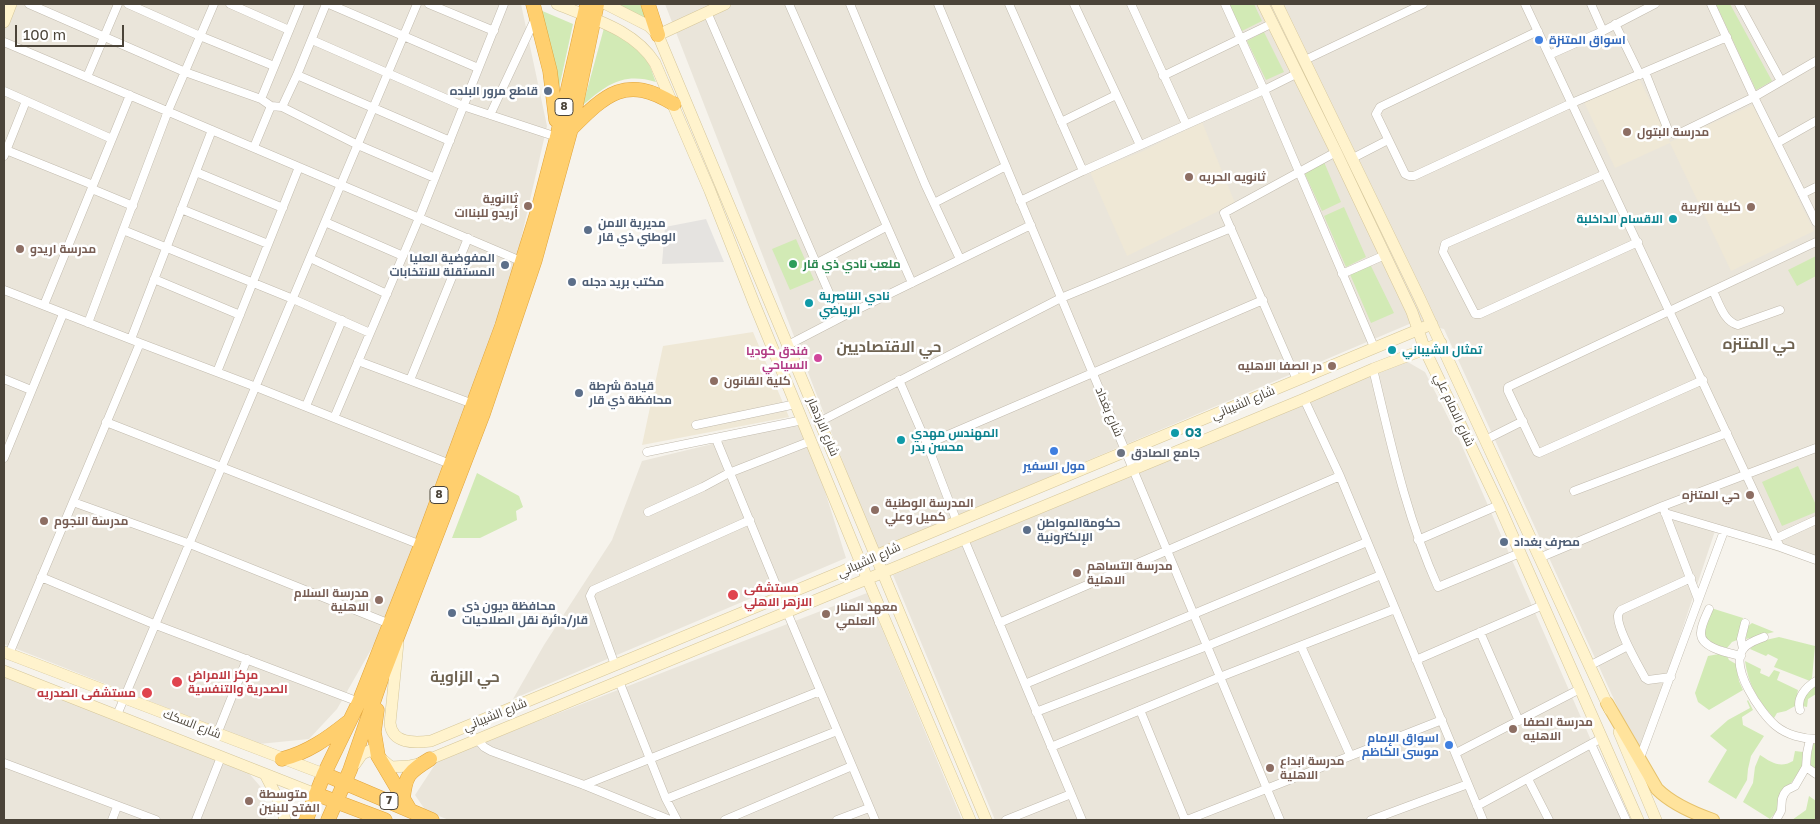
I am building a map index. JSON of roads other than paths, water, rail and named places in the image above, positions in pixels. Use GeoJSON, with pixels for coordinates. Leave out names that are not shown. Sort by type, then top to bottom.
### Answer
{"type":"FeatureCollection","features":[{"type":"Feature","properties":{"kind":"highway","name":"8"},"geometry":{"type":"LineString","coordinates":[[328,820],[348,776],[383,674],[398,639],[479,403],[557,138],[589,13],[597,4]]}},
{"type":"Feature","properties":{"kind":"highway"},"geometry":{"type":"LineString","coordinates":[[648,4],[658,35]]}},
{"type":"Feature","properties":{"kind":"highway"},"geometry":{"type":"LineString","coordinates":[[535,10],[553,87],[557,138]]}},
{"type":"Feature","properties":{"kind":"highway","name":"8"},"geometry":{"type":"LineString","coordinates":[[306,819],[324,774],[359,702],[450,464],[479,403],[535,260],[570,129],[589,13]]}},
{"type":"Feature","properties":{"kind":"highway"},"geometry":{"type":"LineString","coordinates":[[570,129],[599,101],[614,93],[631,89],[645,90],[659,95],[674,104]]}},
{"type":"Feature","properties":{"kind":"highway"},"geometry":{"type":"LineString","coordinates":[[383,674],[374,732],[378,756],[406,806]]}},
{"type":"Feature","properties":{"kind":"highway"},"geometry":{"type":"LineString","coordinates":[[282,759],[299,755],[351,720]]}},
{"type":"Feature","properties":{"kind":"highway"},"geometry":{"type":"LineString","coordinates":[[406,806],[404,782],[408,776],[430,759]]}},
{"type":"Feature","properties":{"kind":"highway","name":"7"},"geometry":{"type":"LineString","coordinates":[[324,774],[348,776],[432,820]]}},
{"type":"Feature","properties":{"kind":"highway","name":"7"},"geometry":{"type":"LineString","coordinates":[[316,794],[385,820]]}},
{"type":"Feature","properties":{"kind":"main road"},"geometry":{"type":"LineString","coordinates":[[4,22],[11,4]]}},
{"type":"Feature","properties":{"kind":"main road","name":"شارع الازدهار"},"geometry":{"type":"LineString","coordinates":[[557,4],[589,13],[629,35],[648,52],[655,62],[710,191],[861,562],[970,820]]}},
{"type":"Feature","properties":{"kind":"main road"},"geometry":{"type":"LineString","coordinates":[[606,4],[649,26],[658,35],[725,4]]}},
{"type":"Feature","properties":{"kind":"main road","name":"شارع الامام علي"},"geometry":{"type":"LineString","coordinates":[[1263,4],[1412,312],[1425,350],[1520,553],[1580,689],[1597,741],[1627,794],[1638,820]]}},
{"type":"Feature","properties":{"kind":"main road","name":"شارع الامام علي"},"geometry":{"type":"LineString","coordinates":[[1278,4],[1441,343],[1606,703],[1656,820]]}},
{"type":"Feature","properties":{"kind":"main road","name":"شارع الازدهار"},"geometry":{"type":"LineString","coordinates":[[658,35],[821,421],[986,820]]}},
{"type":"Feature","properties":{"kind":"main road"},"geometry":{"type":"LineString","coordinates":[[743,272],[756,267]]}},
{"type":"Feature","properties":{"kind":"main road","name":"شارع الشيباني"},"geometry":{"type":"LineString","coordinates":[[398,639],[390,723],[391,731],[403,740],[414,742],[431,741],[781,597],[1432,324]]}},
{"type":"Feature","properties":{"kind":"main road","name":"شارع الشيباني"},"geometry":{"type":"LineString","coordinates":[[378,756],[391,767],[409,766],[430,759],[1373,369],[1441,343]]}},
{"type":"Feature","properties":{"kind":"main road","name":"شارع السكك"},"geometry":{"type":"LineString","coordinates":[[6,653],[324,774]]}},
{"type":"Feature","properties":{"kind":"main road","name":"شارع السكك"},"geometry":{"type":"LineString","coordinates":[[4,671],[316,794]]}},
{"type":"Feature","properties":{"kind":"main road"},"geometry":{"type":"LineString","coordinates":[[550,692],[557,707]]}},
{"type":"Feature","properties":{"kind":"main road","name":"شارع الامام علي"},"geometry":{"type":"LineString","coordinates":[[1606,703],[1653,783],[1662,794],[1690,811],[1714,820]]}},
{"type":"Feature","properties":{"kind":"main road"},"geometry":{"type":"LineString","coordinates":[[348,776],[360,757],[367,750],[374,751],[378,756]]}},
{"type":"Feature","properties":{"kind":"main road"},"geometry":{"type":"LineString","coordinates":[[265,774],[281,805],[285,820]]}},
{"type":"Feature","properties":{"kind":"main road"},"geometry":{"type":"LineString","coordinates":[[954,784],[968,777]]}},
{"type":"Feature","properties":{"kind":"main road"},"geometry":{"type":"LineString","coordinates":[[1627,794],[1632,800],[1640,802],[1643,799],[1643,789]]}},
{"type":"Feature","properties":{"kind":"street"},"geometry":{"type":"LineString","coordinates":[[29,4],[185,72],[261,99],[271,106],[282,107],[358,145],[435,178]]}},
{"type":"Feature","properties":{"kind":"street"},"geometry":{"type":"LineString","coordinates":[[87,77],[118,4]]}},
{"type":"Feature","properties":{"kind":"street"},"geometry":{"type":"LineString","coordinates":[[130,4],[200,36],[274,66]]}},
{"type":"Feature","properties":{"kind":"street"},"geometry":{"type":"LineString","coordinates":[[88,323],[168,112],[214,4]]}},
{"type":"Feature","properties":{"kind":"street"},"geometry":{"type":"LineString","coordinates":[[230,4],[289,30]]}},
{"type":"Feature","properties":{"kind":"street"},"geometry":{"type":"LineString","coordinates":[[261,99],[300,4]]}},
{"type":"Feature","properties":{"kind":"street"},"geometry":{"type":"LineString","coordinates":[[282,107],[327,4],[478,68]]}},
{"type":"Feature","properties":{"kind":"street"},"geometry":{"type":"LineString","coordinates":[[117,714],[417,4]]}},
{"type":"Feature","properties":{"kind":"street"},"geometry":{"type":"LineString","coordinates":[[429,4],[494,31]]}},
{"type":"Feature","properties":{"kind":"street"},"geometry":{"type":"LineString","coordinates":[[334,418],[419,218],[504,4]]}},
{"type":"Feature","properties":{"kind":"street"},"geometry":{"type":"LineString","coordinates":[[788,4],[912,283]]}},
{"type":"Feature","properties":{"kind":"street"},"geometry":{"type":"LineString","coordinates":[[850,4],[934,203],[960,259]]}},
{"type":"Feature","properties":{"kind":"street","name":"شارع بغداد"},"geometry":{"type":"LineString","coordinates":[[938,4],[1280,820]]}},
{"type":"Feature","properties":{"kind":"street"},"geometry":{"type":"LineString","coordinates":[[1009,4],[1083,171]]}},
{"type":"Feature","properties":{"kind":"street"},"geometry":{"type":"LineString","coordinates":[[1074,4],[1140,145]]}},
{"type":"Feature","properties":{"kind":"street"},"geometry":{"type":"LineString","coordinates":[[1131,4],[1186,124]]}},
{"type":"Feature","properties":{"kind":"street"},"geometry":{"type":"LineString","coordinates":[[1225,4],[1264,90],[1374,347]]}},
{"type":"Feature","properties":{"kind":"street"},"geometry":{"type":"LineString","coordinates":[[1305,60],[1423,4]]}},
{"type":"Feature","properties":{"kind":"street"},"geometry":{"type":"LineString","coordinates":[[1525,4],[1747,473],[1780,547]]}},
{"type":"Feature","properties":{"kind":"street"},"geometry":{"type":"LineString","coordinates":[[1591,4],[1603,31]]}},
{"type":"Feature","properties":{"kind":"street"},"geometry":{"type":"LineString","coordinates":[[1549,55],[1603,31],[1655,4]]}},
{"type":"Feature","properties":{"kind":"street"},"geometry":{"type":"LineString","coordinates":[[1711,4],[1754,97],[1816,222]]}},
{"type":"Feature","properties":{"kind":"street"},"geometry":{"type":"LineString","coordinates":[[1738,4],[1781,81]]}},
{"type":"Feature","properties":{"kind":"street"},"geometry":{"type":"LineString","coordinates":[[490,115],[535,10]]}},
{"type":"Feature","properties":{"kind":"street"},"geometry":{"type":"LineString","coordinates":[[707,12],[840,318]]}},
{"type":"Feature","properties":{"kind":"street"},"geometry":{"type":"LineString","coordinates":[[1163,76],[1273,23]]}},
{"type":"Feature","properties":{"kind":"street"},"geometry":{"type":"LineString","coordinates":[[1615,24],[1642,73],[1668,130],[1674,134],[1680,133],[1754,97],[1816,61]]}},
{"type":"Feature","properties":{"kind":"street"},"geometry":{"type":"LineString","coordinates":[[1538,31],[1380,107],[1376,114],[1405,174],[1414,176],[1572,103],[1727,37]]}},
{"type":"Feature","properties":{"kind":"street"},"geometry":{"type":"LineString","coordinates":[[312,40],[464,106],[557,138]]}},
{"type":"Feature","properties":{"kind":"street"},"geometry":{"type":"LineString","coordinates":[[4,42],[522,262]]}},
{"type":"Feature","properties":{"kind":"street"},"geometry":{"type":"LineString","coordinates":[[1020,201],[1298,73]]}},
{"type":"Feature","properties":{"kind":"street"},"geometry":{"type":"LineString","coordinates":[[297,75],[450,141]]}},
{"type":"Feature","properties":{"kind":"street"},"geometry":{"type":"LineString","coordinates":[[4,91],[112,138]]}},
{"type":"Feature","properties":{"kind":"street"},"geometry":{"type":"LineString","coordinates":[[44,305],[130,95]]}},
{"type":"Feature","properties":{"kind":"street"},"geometry":{"type":"LineString","coordinates":[[1061,122],[1116,95]]}},
{"type":"Feature","properties":{"kind":"street"},"geometry":{"type":"LineString","coordinates":[[26,101],[5,152],[93,187],[133,206]]}},
{"type":"Feature","properties":{"kind":"street"},"geometry":{"type":"LineString","coordinates":[[254,147],[271,106]]}},
{"type":"Feature","properties":{"kind":"street"},"geometry":{"type":"LineString","coordinates":[[1777,143],[1816,121]]}},
{"type":"Feature","properties":{"kind":"street"},"geometry":{"type":"LineString","coordinates":[[131,340],[212,130]]}},
{"type":"Feature","properties":{"kind":"street"},"geometry":{"type":"LineString","coordinates":[[1353,158],[1388,140]]}},
{"type":"Feature","properties":{"kind":"street"},"geometry":{"type":"LineString","coordinates":[[1297,380],[1224,213],[1336,152]]}},
{"type":"Feature","properties":{"kind":"street"},"geometry":{"type":"LineString","coordinates":[[934,203],[1006,166]]}},
{"type":"Feature","properties":{"kind":"street"},"geometry":{"type":"LineString","coordinates":[[217,372],[299,168]]}},
{"type":"Feature","properties":{"kind":"street"},"geometry":{"type":"LineString","coordinates":[[196,172],[283,208]]}},
{"type":"Feature","properties":{"kind":"street"},"geometry":{"type":"LineString","coordinates":[[1605,174],[1445,244],[1443,252],[1475,314],[1480,314],[1638,242]]}},
{"type":"Feature","properties":{"kind":"street"},"geometry":{"type":"LineString","coordinates":[[1802,194],[1816,186]]}},
{"type":"Feature","properties":{"kind":"street"},"geometry":{"type":"LineString","coordinates":[[181,209],[268,244]]}},
{"type":"Feature","properties":{"kind":"street"},"geometry":{"type":"LineString","coordinates":[[325,222],[403,256]]}},
{"type":"Feature","properties":{"kind":"street"},"geometry":{"type":"LineString","coordinates":[[788,345],[1031,225]]}},
{"type":"Feature","properties":{"kind":"street"},"geometry":{"type":"LineString","coordinates":[[817,263],[886,227]]}},
{"type":"Feature","properties":{"kind":"street"},"geometry":{"type":"LineString","coordinates":[[821,421],[1061,298],[1231,228]]}},
{"type":"Feature","properties":{"kind":"street"},"geometry":{"type":"LineString","coordinates":[[124,230],[252,284],[293,299],[370,333]]}},
{"type":"Feature","properties":{"kind":"street"},"geometry":{"type":"LineString","coordinates":[[410,380],[468,238]]}},
{"type":"Feature","properties":{"kind":"street"},"geometry":{"type":"LineString","coordinates":[[1703,380],[1539,453],[1508,391],[1508,387],[1511,384],[1816,242]]}},
{"type":"Feature","properties":{"kind":"street"},"geometry":{"type":"LineString","coordinates":[[1342,274],[1385,255]]}},
{"type":"Feature","properties":{"kind":"street"},"geometry":{"type":"LineString","coordinates":[[310,258],[387,294]]}},
{"type":"Feature","properties":{"kind":"street"},"geometry":{"type":"LineString","coordinates":[[154,279],[240,315]]}},
{"type":"Feature","properties":{"kind":"street"},"geometry":{"type":"LineString","coordinates":[[4,290],[306,406],[450,464]]}},
{"type":"Feature","properties":{"kind":"street"},"geometry":{"type":"LineString","coordinates":[[1713,291],[1727,319],[1738,326],[1780,310]]}},
{"type":"Feature","properties":{"kind":"street"},"geometry":{"type":"LineString","coordinates":[[927,444],[1262,300]]}},
{"type":"Feature","properties":{"kind":"street"},"geometry":{"type":"LineString","coordinates":[[4,458],[63,314]]}},
{"type":"Feature","properties":{"kind":"street"},"geometry":{"type":"LineString","coordinates":[[306,406],[342,320]]}},
{"type":"Feature","properties":{"kind":"street"},"geometry":{"type":"LineString","coordinates":[[6,653],[73,502],[140,343]]}},
{"type":"Feature","properties":{"kind":"street"},"geometry":{"type":"LineString","coordinates":[[358,361],[479,403]]}},
{"type":"Feature","properties":{"kind":"street"},"geometry":{"type":"LineString","coordinates":[[1373,369],[1405,499],[1418,540],[1438,586],[1520,553]]}},
{"type":"Feature","properties":{"kind":"street"},"geometry":{"type":"LineString","coordinates":[[4,378],[31,390]]}},
{"type":"Feature","properties":{"kind":"street"},"geometry":{"type":"LineString","coordinates":[[899,380],[927,444],[957,522]]}},
{"type":"Feature","properties":{"kind":"street"},"geometry":{"type":"LineString","coordinates":[[1304,399],[1340,476],[1484,820]]}},
{"type":"Feature","properties":{"kind":"street"},"geometry":{"type":"LineString","coordinates":[[696,425],[796,404]]}},
{"type":"Feature","properties":{"kind":"street"},"geometry":{"type":"LineString","coordinates":[[647,452],[803,420]]}},
{"type":"Feature","properties":{"kind":"street"},"geometry":{"type":"LineString","coordinates":[[1485,440],[1523,421]]}},
{"type":"Feature","properties":{"kind":"street"},"geometry":{"type":"LineString","coordinates":[[106,422],[420,545]]}},
{"type":"Feature","properties":{"kind":"street"},"geometry":{"type":"LineString","coordinates":[[1574,491],[1727,433]]}},
{"type":"Feature","properties":{"kind":"street"},"geometry":{"type":"LineString","coordinates":[[716,439],[781,597]]}},
{"type":"Feature","properties":{"kind":"street"},"geometry":{"type":"LineString","coordinates":[[648,512],[703,487],[730,472],[811,440]]}},
{"type":"Feature","properties":{"kind":"street"},"geometry":{"type":"LineString","coordinates":[[1539,558],[1664,510],[1747,473],[1816,448]]}},
{"type":"Feature","properties":{"kind":"street"},"geometry":{"type":"LineString","coordinates":[[999,623],[1340,476]]}},
{"type":"Feature","properties":{"kind":"street"},"geometry":{"type":"LineString","coordinates":[[73,502],[190,544],[390,624]]}},
{"type":"Feature","properties":{"kind":"street"},"geometry":{"type":"LineString","coordinates":[[1418,540],[1498,505]]}},
{"type":"Feature","properties":{"kind":"street"},"geometry":{"type":"LineString","coordinates":[[1664,510],[1816,560]]}},
{"type":"Feature","properties":{"kind":"street"},"geometry":{"type":"LineString","coordinates":[[1664,510],[1698,599]]}},
{"type":"Feature","properties":{"kind":"street"},"geometry":{"type":"LineString","coordinates":[[615,665],[590,596],[593,590],[750,520]]}},
{"type":"Feature","properties":{"kind":"street"},"geometry":{"type":"LineString","coordinates":[[1777,538],[1816,520]]}},
{"type":"Feature","properties":{"kind":"street"},"geometry":{"type":"LineString","coordinates":[[1640,758],[1724,531]]}},
{"type":"Feature","properties":{"kind":"street"},"geometry":{"type":"LineString","coordinates":[[964,539],[1082,820]]}},
{"type":"Feature","properties":{"kind":"street"},"geometry":{"type":"LineString","coordinates":[[1024,684],[1367,542]]}},
{"type":"Feature","properties":{"kind":"street"},"geometry":{"type":"LineString","coordinates":[[1036,712],[1208,646],[1381,575]]}},
{"type":"Feature","properties":{"kind":"street"},"geometry":{"type":"LineString","coordinates":[[41,576],[156,625],[359,702]]}},
{"type":"Feature","properties":{"kind":"street"},"geometry":{"type":"LineString","coordinates":[[1671,677],[1648,680],[1645,678],[1628,646],[1618,620],[1618,614],[1621,610],[1691,578]]}},
{"type":"Feature","properties":{"kind":"street"},"geometry":{"type":"LineString","coordinates":[[1416,660],[1543,605]]}},
{"type":"Feature","properties":{"kind":"street"},"geometry":{"type":"LineString","coordinates":[[1051,747],[1220,677],[1395,609]]}},
{"type":"Feature","properties":{"kind":"street"},"geometry":{"type":"LineString","coordinates":[[1708,609],[1700,633],[1703,640],[1713,648],[1742,652]]}},
{"type":"Feature","properties":{"kind":"street"},"geometry":{"type":"LineString","coordinates":[[787,612],[875,820]]}},
{"type":"Feature","properties":{"kind":"street"},"geometry":{"type":"LineString","coordinates":[[1745,623],[1741,639],[1744,679],[1750,694],[1776,726],[1788,733],[1813,739],[1807,753],[1806,767],[1795,786],[1786,790],[1782,798],[1781,811],[1776,820]]}},
{"type":"Feature","properties":{"kind":"street"},"geometry":{"type":"LineString","coordinates":[[1480,632],[1519,721]]}},
{"type":"Feature","properties":{"kind":"street"},"geometry":{"type":"LineString","coordinates":[[1742,652],[1751,642],[1764,637]]}},
{"type":"Feature","properties":{"kind":"street"},"geometry":{"type":"LineString","coordinates":[[1301,646],[1350,755]]}},
{"type":"Feature","properties":{"kind":"street"},"geometry":{"type":"LineString","coordinates":[[1589,666],[1628,646]]}},
{"type":"Feature","properties":{"kind":"street"},"geometry":{"type":"LineString","coordinates":[[217,734],[247,659]]}},
{"type":"Feature","properties":{"kind":"street"},"geometry":{"type":"LineString","coordinates":[[619,681],[666,799],[677,820]]}},
{"type":"Feature","properties":{"kind":"street"},"geometry":{"type":"LineString","coordinates":[[1800,710],[1798,704],[1802,694],[1816,681]]}},
{"type":"Feature","properties":{"kind":"street"},"geometry":{"type":"LineString","coordinates":[[1456,754],[1580,689]]}},
{"type":"Feature","properties":{"kind":"street"},"geometry":{"type":"LineString","coordinates":[[584,785],[820,691]]}},
{"type":"Feature","properties":{"kind":"street"},"geometry":{"type":"LineString","coordinates":[[1140,710],[1186,820],[1442,720]]}},
{"type":"Feature","properties":{"kind":"street"},"geometry":{"type":"LineString","coordinates":[[666,799],[837,731]]}},
{"type":"Feature","properties":{"kind":"street"},"geometry":{"type":"LineString","coordinates":[[476,739],[491,751],[584,785],[670,820]]}},
{"type":"Feature","properties":{"kind":"street"},"geometry":{"type":"LineString","coordinates":[[1478,806],[1597,741],[1626,820]]}},
{"type":"Feature","properties":{"kind":"street"},"geometry":{"type":"LineString","coordinates":[[196,820],[221,757]]}},
{"type":"Feature","properties":{"kind":"street"},"geometry":{"type":"LineString","coordinates":[[4,763],[117,807],[156,820]]}},
{"type":"Feature","properties":{"kind":"street"},"geometry":{"type":"LineString","coordinates":[[725,820],[852,766]]}},
{"type":"Feature","properties":{"kind":"street"},"geometry":{"type":"LineString","coordinates":[[1806,767],[1816,774]]}},
{"type":"Feature","properties":{"kind":"street"},"geometry":{"type":"LineString","coordinates":[[1528,779],[1549,820]]}},
{"type":"Feature","properties":{"kind":"street"},"geometry":{"type":"LineString","coordinates":[[1371,820],[1468,784]]}},
{"type":"Feature","properties":{"kind":"street"},"geometry":{"type":"LineString","coordinates":[[1006,820],[1071,794]]}},
{"type":"Feature","properties":{"kind":"street"},"geometry":{"type":"LineString","coordinates":[[112,820],[117,807]]}},
{"type":"Feature","properties":{"kind":"street"},"geometry":{"type":"LineString","coordinates":[[837,820],[869,808]]}},
{"type":"Feature","properties":{"kind":"place","name":"اسواق المتنزة"},"geometry":{"type":"Point","coordinates":[1539,40]}},
{"type":"Feature","properties":{"kind":"place","name":"قاطع مرور البلده"},"geometry":{"type":"Point","coordinates":[548,91]}},
{"type":"Feature","properties":{"kind":"place","name":"مدرسة البتول"},"geometry":{"type":"Point","coordinates":[1627,132]}},
{"type":"Feature","properties":{"kind":"place","name":"ثانويه الحريه"},"geometry":{"type":"Point","coordinates":[1189,177]}},
{"type":"Feature","properties":{"kind":"place","name":"ثاانوية أريدو للبناات"},"geometry":{"type":"Point","coordinates":[528,206]}},
{"type":"Feature","properties":{"kind":"place","name":"كلية التربية"},"geometry":{"type":"Point","coordinates":[1751,207]}},
{"type":"Feature","properties":{"kind":"place","name":"الاقسام الداخلبة"},"geometry":{"type":"Point","coordinates":[1673,219]}},
{"type":"Feature","properties":{"kind":"place","name":"مديرية الامن الوطني ذي قار"},"geometry":{"type":"Point","coordinates":[588,230]}},
{"type":"Feature","properties":{"kind":"place","name":"مدرسة اريدو"},"geometry":{"type":"Point","coordinates":[20,249]}},
{"type":"Feature","properties":{"kind":"place","name":"ملعب نادي ذي قار"},"geometry":{"type":"Point","coordinates":[793,264]}},
{"type":"Feature","properties":{"kind":"place","name":"المفوضية العليا المستقلة للانتخابات"},"geometry":{"type":"Point","coordinates":[505,265]}},
{"type":"Feature","properties":{"kind":"place","name":"مكتب بريد دجله"},"geometry":{"type":"Point","coordinates":[572,282]}},
{"type":"Feature","properties":{"kind":"place","name":"نادي الناصرية الرياضي"},"geometry":{"type":"Point","coordinates":[809,303]}},
{"type":"Feature","properties":{"kind":"place","name":"تمثال الشيباني"},"geometry":{"type":"Point","coordinates":[1392,350]}},
{"type":"Feature","properties":{"kind":"place","name":"فندق كوديا السياحي"},"geometry":{"type":"Point","coordinates":[818,358]}},
{"type":"Feature","properties":{"kind":"place","name":"در الصفا الاهليه"},"geometry":{"type":"Point","coordinates":[1332,366]}},
{"type":"Feature","properties":{"kind":"place","name":"كلية القانون"},"geometry":{"type":"Point","coordinates":[714,381]}},
{"type":"Feature","properties":{"kind":"place","name":"قيادة شرطة محافظة ذي قار"},"geometry":{"type":"Point","coordinates":[579,393]}},
{"type":"Feature","properties":{"kind":"place","name":"O3"},"geometry":{"type":"Point","coordinates":[1175,433]}},
{"type":"Feature","properties":{"kind":"place","name":"المهندس مهدي محسن بدر"},"geometry":{"type":"Point","coordinates":[901,440]}},
{"type":"Feature","properties":{"kind":"place","name":"مول السفير"},"geometry":{"type":"Point","coordinates":[1054,451]}},
{"type":"Feature","properties":{"kind":"place","name":"جامع الصادق"},"geometry":{"type":"Point","coordinates":[1121,453]}},
{"type":"Feature","properties":{"kind":"place","name":"حي المتنزه"},"geometry":{"type":"Point","coordinates":[1750,495]}},
{"type":"Feature","properties":{"kind":"place","name":"المدرسة الوطنية كميل وعلي"},"geometry":{"type":"Point","coordinates":[875,510]}},
{"type":"Feature","properties":{"kind":"place","name":"مدرسة النجوم"},"geometry":{"type":"Point","coordinates":[44,521]}},
{"type":"Feature","properties":{"kind":"place","name":"حكومةالمواطن الإلكترونية"},"geometry":{"type":"Point","coordinates":[1027,530]}},
{"type":"Feature","properties":{"kind":"place","name":"مصرف بغداد"},"geometry":{"type":"Point","coordinates":[1504,542]}},
{"type":"Feature","properties":{"kind":"place","name":"مدرسة التساهم الاهلية"},"geometry":{"type":"Point","coordinates":[1077,573]}},
{"type":"Feature","properties":{"kind":"place","name":"مستشفى الازهر الاهلي"},"geometry":{"type":"Point","coordinates":[733,595]}},
{"type":"Feature","properties":{"kind":"place","name":"مدرسة السلام الاهلية"},"geometry":{"type":"Point","coordinates":[379,600]}},
{"type":"Feature","properties":{"kind":"place","name":"محافظة ديون ذي قار/دائرة نقل الصلاحيات"},"geometry":{"type":"Point","coordinates":[452,613]}},
{"type":"Feature","properties":{"kind":"place","name":"معهد المنار العلمي"},"geometry":{"type":"Point","coordinates":[826,614]}},
{"type":"Feature","properties":{"kind":"place","name":"مركز الامراض الصدرية والتنفسية"},"geometry":{"type":"Point","coordinates":[177,682]}},
{"type":"Feature","properties":{"kind":"place","name":"مستشفى الصدريه"},"geometry":{"type":"Point","coordinates":[147,693]}},
{"type":"Feature","properties":{"kind":"place","name":"مدرسة الصفا الاهليه"},"geometry":{"type":"Point","coordinates":[1513,729]}},
{"type":"Feature","properties":{"kind":"place","name":"اسواق الإمام موسى الكاظم"},"geometry":{"type":"Point","coordinates":[1449,745]}},
{"type":"Feature","properties":{"kind":"place","name":"مدرسة ابداع الاهلية"},"geometry":{"type":"Point","coordinates":[1270,768]}},
{"type":"Feature","properties":{"kind":"place","name":"متوسطة الفتح للبنين"},"geometry":{"type":"Point","coordinates":[249,801]}},
{"type":"Feature","properties":{"kind":"district","name":"حي المتنزه"},"geometry":{"type":"Point","coordinates":[1759,344]}},
{"type":"Feature","properties":{"kind":"district","name":"حي الاقتصاديين"},"geometry":{"type":"Point","coordinates":[889,347]}},
{"type":"Feature","properties":{"kind":"district","name":"حي الزاوية"},"geometry":{"type":"Point","coordinates":[465,677]}}]}
